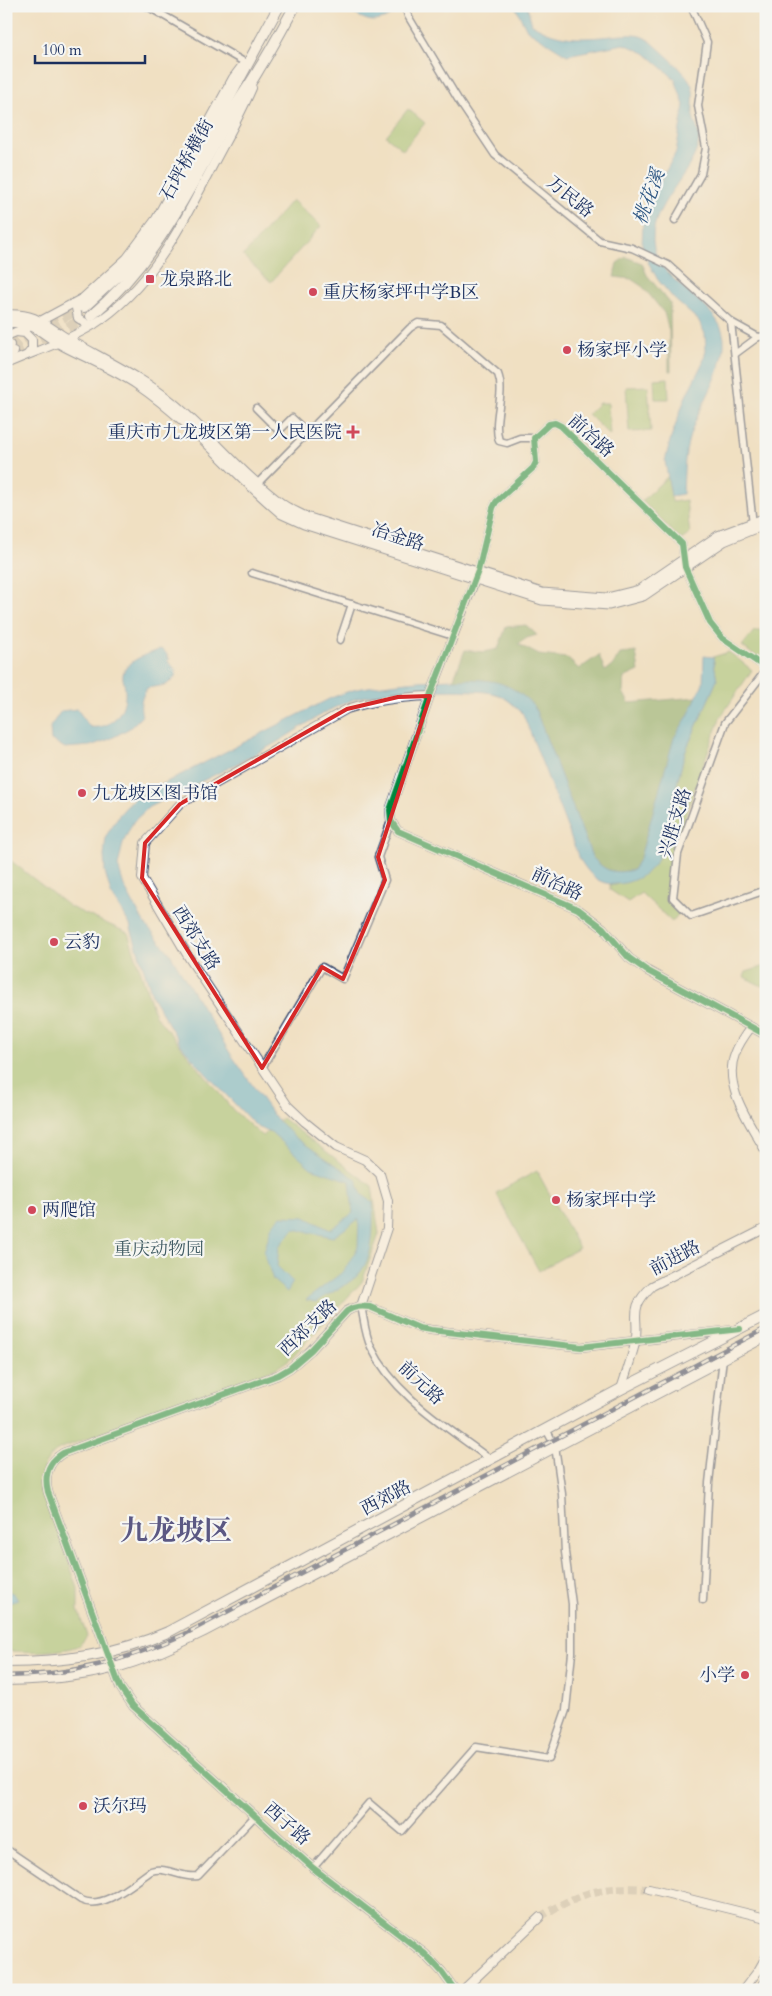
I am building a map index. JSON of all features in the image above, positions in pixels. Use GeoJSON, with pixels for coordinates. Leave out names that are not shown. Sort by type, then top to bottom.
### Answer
{"type":"FeatureCollection","features":[{"type":"Feature","properties":{"kind":"main road","name":"石坪桥横街"},"geometry":{"type":"LineString","coordinates":[[83,302],[134,261],[162,224],[279,6]]}},
{"type":"Feature","properties":{"kind":"main road","name":"石坪桥横街"},"geometry":{"type":"LineString","coordinates":[[92,320],[140,267],[167,229],[235,107],[259,70],[295,6]]}},
{"type":"Feature","properties":{"kind":"main road"},"geometry":{"type":"LineString","coordinates":[[6,315],[19,314],[42,320],[62,341]]}},
{"type":"Feature","properties":{"kind":"main road"},"geometry":{"type":"LineString","coordinates":[[6,323],[19,321],[33,325],[62,341]]}},
{"type":"Feature","properties":{"kind":"main road","name":"冶金路"},"geometry":{"type":"LineString","coordinates":[[62,341],[137,384],[171,410],[255,486],[282,514],[304,524],[477,575],[542,600],[610,605],[643,596],[684,563],[766,518]]}},
{"type":"Feature","properties":{"kind":"main road","name":"冶金路"},"geometry":{"type":"LineString","coordinates":[[753,526],[766,526]]}},
{"type":"Feature","properties":{"kind":"main road","name":"西郊路"},"geometry":{"type":"LineString","coordinates":[[6,1662],[46,1662],[108,1653],[168,1632],[621,1389],[766,1316]]}},
{"type":"Feature","properties":{"kind":"main road","name":"西郊路"},"geometry":{"type":"LineString","coordinates":[[6,1680],[53,1678],[113,1668],[155,1654],[204,1631],[766,1336]]}},
{"type":"Feature","properties":{"kind":"street"},"geometry":{"type":"LineString","coordinates":[[147,6],[244,62]]}},
{"type":"Feature","properties":{"kind":"street","name":"万民路"},"geometry":{"type":"LineString","coordinates":[[405,6],[408,16],[459,101],[495,155],[600,240],[632,248],[668,265],[731,322],[758,337]]}},
{"type":"Feature","properties":{"kind":"street"},"geometry":{"type":"LineString","coordinates":[[675,220],[701,174],[706,148],[698,106],[707,42],[691,6]]}},
{"type":"Feature","properties":{"kind":"street"},"geometry":{"type":"LineString","coordinates":[[92,320],[82,322],[76,313],[78,304],[83,302],[127,258],[156,219],[233,78],[258,46]]}},
{"type":"Feature","properties":{"kind":"street"},"geometry":{"type":"LineString","coordinates":[[8,347],[16,332],[83,302]]}},
{"type":"Feature","properties":{"kind":"street"},"geometry":{"type":"LineString","coordinates":[[6,364],[62,341],[92,320]]}},
{"type":"Feature","properties":{"kind":"street"},"geometry":{"type":"LineString","coordinates":[[255,486],[410,328],[418,323],[429,322],[441,325],[498,374],[501,382],[496,431],[499,441],[507,443],[520,438],[534,438],[536,462],[533,468],[496,502],[493,508],[477,575],[430,696],[390,810],[391,821],[378,857],[385,880],[343,979],[322,968],[262,1068]]}},
{"type":"Feature","properties":{"kind":"street"},"geometry":{"type":"LineString","coordinates":[[731,322],[753,526]]}},
{"type":"Feature","properties":{"kind":"street"},"geometry":{"type":"LineString","coordinates":[[16,332],[25,333],[32,340],[32,349],[28,354]]}},
{"type":"Feature","properties":{"kind":"street"},"geometry":{"type":"LineString","coordinates":[[735,354],[758,337],[766,336]]}},
{"type":"Feature","properties":{"kind":"street"},"geometry":{"type":"LineString","coordinates":[[256,408],[279,431],[292,418],[307,432]]}},
{"type":"Feature","properties":{"kind":"street","name":"前冶路"},"geometry":{"type":"LineString","coordinates":[[534,438],[549,424],[555,422],[561,426],[682,544],[684,563]]}},
{"type":"Feature","properties":{"kind":"street"},"geometry":{"type":"LineString","coordinates":[[684,563],[710,623],[722,638],[766,669]]}},
{"type":"Feature","properties":{"kind":"street"},"geometry":{"type":"LineString","coordinates":[[252,573],[453,636]]}},
{"type":"Feature","properties":{"kind":"street"},"geometry":{"type":"LineString","coordinates":[[340,640],[352,604]]}},
{"type":"Feature","properties":{"kind":"street","name":"兴胜支路"},"geometry":{"type":"LineString","coordinates":[[766,669],[725,723],[678,854],[673,898],[691,916],[766,890]]}},
{"type":"Feature","properties":{"kind":"street","name":"西郊支路"},"geometry":{"type":"LineString","coordinates":[[361,1306],[387,1228],[388,1201],[380,1174],[365,1160],[336,1147],[288,1106],[189,958],[142,878],[145,843],[180,804],[347,709],[369,702],[398,697],[430,696]]}},
{"type":"Feature","properties":{"kind":"street","name":"前冶路"},"geometry":{"type":"LineString","coordinates":[[391,821],[398,831],[578,909],[603,928],[629,958],[646,970],[766,1035]]}},
{"type":"Feature","properties":{"kind":"street"},"geometry":{"type":"LineString","coordinates":[[750,1027],[735,1053],[730,1071],[733,1090],[766,1152]]}},
{"type":"Feature","properties":{"kind":"street","name":"前进路"},"geometry":{"type":"LineString","coordinates":[[621,1389],[636,1342],[636,1310],[641,1297],[652,1286],[766,1228]]}},
{"type":"Feature","properties":{"kind":"street","name":"西郊支路"},"geometry":{"type":"LineString","coordinates":[[113,1668],[48,1492],[46,1478],[52,1462],[63,1453],[278,1375],[290,1368],[311,1350],[347,1310],[361,1306],[379,1311],[419,1328],[582,1347],[740,1329]]}},
{"type":"Feature","properties":{"kind":"street","name":"前元路"},"geometry":{"type":"LineString","coordinates":[[361,1306],[370,1346],[389,1376],[415,1402],[491,1460]]}},
{"type":"Feature","properties":{"kind":"street"},"geometry":{"type":"LineString","coordinates":[[703,1600],[709,1483],[723,1358]]}},
{"type":"Feature","properties":{"kind":"street"},"geometry":{"type":"LineString","coordinates":[[313,1868],[369,1803],[402,1831],[476,1747],[549,1759],[566,1710],[572,1652],[572,1604],[565,1552],[562,1494],[555,1446],[546,1429]]}},
{"type":"Feature","properties":{"kind":"street","name":"西子路"},"geometry":{"type":"LineString","coordinates":[[113,1668],[120,1687],[133,1706],[313,1868],[425,1954],[442,1972],[455,1990]]}},
{"type":"Feature","properties":{"kind":"street"},"geometry":{"type":"LineString","coordinates":[[6,1849],[81,1900],[94,1904],[106,1900],[151,1871],[158,1869],[164,1869],[184,1877],[198,1876],[255,1816]]}},
{"type":"Feature","properties":{"kind":"street"},"geometry":{"type":"LineString","coordinates":[[649,1889],[766,1918]]}},
{"type":"Feature","properties":{"kind":"street"},"geometry":{"type":"LineString","coordinates":[[463,1990],[540,1918]]}},
{"type":"Feature","properties":{"kind":"street"},"geometry":{"type":"LineString","coordinates":[[743,1990],[766,1957]]}},
{"type":"Feature","properties":{"kind":"street"},"geometry":{"type":"LineString","coordinates":[[759,1990],[766,1981]]}},
{"type":"Feature","properties":{"kind":"highlighted area"},"geometry":{"type":"Polygon","coordinates":[[[430,696],[378,857],[385,880],[343,979],[322,967],[262,1068],[142,878],[145,843],[180,804],[347,709],[398,697],[430,696]]]}},
{"type":"Feature","properties":{"kind":"green space"},"geometry":{"type":"Polygon","coordinates":[[[408,109],[425,123],[403,150],[386,136],[408,109]]]}},
{"type":"Feature","properties":{"kind":"green space"},"geometry":{"type":"Polygon","coordinates":[[[292,200],[321,226],[271,282],[243,256],[292,200]]]}},
{"type":"Feature","properties":{"kind":"green space"},"geometry":{"type":"Polygon","coordinates":[[[626,257],[642,263],[647,275],[670,303],[671,371],[669,371],[669,331],[664,313],[643,287],[631,279],[614,277],[617,263],[626,257]]]}},
{"type":"Feature","properties":{"kind":"green space"},"geometry":{"type":"Polygon","coordinates":[[[668,378],[669,399],[655,399],[654,379],[668,378]]]}},
{"type":"Feature","properties":{"kind":"green space"},"geometry":{"type":"Polygon","coordinates":[[[648,386],[651,431],[629,432],[626,387],[648,386]]]}},
{"type":"Feature","properties":{"kind":"green space"},"geometry":{"type":"Polygon","coordinates":[[[599,403],[608,403],[610,436],[588,414],[599,403]]]}},
{"type":"Feature","properties":{"kind":"green space"},"geometry":{"type":"Polygon","coordinates":[[[668,476],[672,502],[686,500],[690,534],[681,540],[642,501],[668,476]]]}},
{"type":"Feature","properties":{"kind":"green space"},"geometry":{"type":"Polygon","coordinates":[[[526,625],[537,635],[527,638],[518,644],[539,655],[567,658],[579,669],[599,655],[605,671],[612,666],[620,654],[636,652],[639,671],[624,678],[623,692],[629,703],[697,697],[676,736],[640,858],[633,870],[610,871],[592,857],[534,706],[453,680],[465,650],[484,652],[498,649],[506,627],[526,625]]]}},
{"type":"Feature","properties":{"kind":"green space"},"geometry":{"type":"Polygon","coordinates":[[[754,631],[766,631],[766,657],[760,660],[742,646],[754,631]]]}},
{"type":"Feature","properties":{"kind":"green space"},"geometry":{"type":"Polygon","coordinates":[[[729,652],[752,670],[720,718],[673,850],[668,898],[680,912],[672,922],[641,893],[628,902],[610,890],[610,884],[616,885],[658,859],[685,752],[717,680],[713,657],[729,652]]]}},
{"type":"Feature","properties":{"kind":"green space","name":"重庆动物园"},"geometry":{"type":"Polygon","coordinates":[[[6,857],[70,907],[128,933],[155,1015],[233,1110],[262,1136],[282,1118],[372,1186],[379,1234],[362,1282],[290,1359],[275,1369],[59,1449],[49,1459],[44,1468],[42,1479],[44,1493],[78,1588],[78,1610],[87,1636],[80,1644],[73,1648],[22,1652],[6,1651],[6,857]]]}},
{"type":"Feature","properties":{"kind":"green space"},"geometry":{"type":"Polygon","coordinates":[[[766,966],[766,988],[744,977],[746,972],[766,966]]]}},
{"type":"Feature","properties":{"kind":"green space"},"geometry":{"type":"Polygon","coordinates":[[[537,1171],[579,1248],[539,1271],[496,1193],[537,1171]]]}},
{"type":"Feature","properties":{"kind":"water"},"geometry":{"type":"Polygon","coordinates":[[[340,6],[368,6],[374,9],[382,6],[407,6],[387,18],[373,21],[360,17],[340,6]]]}},
{"type":"Feature","properties":{"kind":"water"},"geometry":{"type":"Polygon","coordinates":[[[515,6],[527,6],[532,24],[542,30],[561,36],[590,38],[637,35],[645,38],[677,65],[687,76],[692,86],[693,116],[699,138],[696,151],[657,218],[653,233],[654,248],[659,262],[669,274],[706,307],[716,319],[722,332],[724,346],[720,367],[690,435],[685,460],[683,494],[671,496],[665,461],[685,398],[703,362],[706,350],[705,334],[699,321],[674,299],[658,280],[648,262],[642,245],[643,222],[653,196],[676,152],[684,105],[675,79],[645,53],[624,44],[567,55],[527,30],[515,6]]]}},
{"type":"Feature","properties":{"kind":"water"},"geometry":{"type":"Polygon","coordinates":[[[161,649],[167,654],[169,663],[176,670],[175,678],[166,685],[147,688],[141,702],[142,716],[130,728],[110,739],[90,746],[65,748],[51,740],[50,727],[61,711],[77,709],[90,727],[105,725],[116,718],[125,698],[124,671],[136,660],[161,649]]]}},
{"type":"Feature","properties":{"kind":"water"},"geometry":{"type":"Polygon","coordinates":[[[704,656],[713,657],[717,680],[685,752],[658,858],[643,875],[625,883],[612,884],[600,881],[585,868],[579,858],[523,714],[512,703],[499,695],[488,692],[450,690],[405,692],[367,696],[344,703],[242,761],[149,807],[133,822],[123,843],[118,866],[124,886],[144,923],[169,952],[230,1053],[276,1119],[296,1138],[356,1179],[362,1195],[373,1202],[373,1232],[370,1252],[362,1270],[356,1277],[316,1302],[306,1300],[344,1271],[358,1247],[359,1219],[333,1237],[294,1229],[279,1246],[277,1266],[293,1282],[287,1292],[273,1280],[264,1252],[272,1226],[281,1216],[305,1217],[330,1230],[353,1213],[350,1181],[311,1168],[271,1132],[257,1127],[181,1045],[153,998],[130,925],[111,894],[105,872],[106,836],[119,815],[133,799],[331,698],[357,689],[389,684],[472,679],[502,684],[523,696],[534,706],[592,857],[610,871],[633,870],[640,858],[674,738],[688,716],[703,683],[704,656]]]}},
{"type":"Feature","properties":{"kind":"water"},"geometry":{"type":"Polygon","coordinates":[[[6,1590],[14,1594],[18,1600],[6,1604],[6,1590]]]}},
{"type":"Feature","properties":{"kind":"tunnel"},"geometry":{"type":"LineString","coordinates":[[9,345],[84,307]]}},
{"type":"Feature","properties":{"kind":"tunnel"},"geometry":{"type":"LineString","coordinates":[[13,352],[89,317]]}},
{"type":"Feature","properties":{"kind":"tunnel"},"geometry":{"type":"LineString","coordinates":[[540,1917],[554,1908],[592,1892],[632,1888],[649,1889]]}},
{"type":"Feature","properties":{"kind":"railway"},"geometry":{"type":"LineString","coordinates":[[6,1676],[54,1673],[98,1665],[141,1652],[185,1634],[766,1328]]}},
{"type":"Feature","properties":{"kind":"cycle path"},"geometry":{"type":"LineString","coordinates":[[766,668],[722,638],[710,623],[685,567],[682,544],[561,426],[555,423],[549,424],[534,438],[536,462],[533,468],[496,502],[493,508],[478,571],[430,696],[390,810],[391,821],[398,831],[578,909],[603,928],[629,958],[646,970],[766,1035]]}},
{"type":"Feature","properties":{"kind":"cycle path"},"geometry":{"type":"LineString","coordinates":[[455,1990],[442,1972],[425,1954],[313,1868],[133,1706],[120,1687],[48,1492],[48,1470],[63,1453],[278,1375],[290,1368],[311,1350],[347,1311],[355,1307],[370,1307],[419,1328],[581,1347],[740,1329]]}},
{"type":"Feature","properties":{"kind":"place","name":"龙泉路北"},"geometry":{"type":"Point","coordinates":[150,279]}},
{"type":"Feature","properties":{"kind":"place","name":"重庆杨家坪中学B区"},"geometry":{"type":"Point","coordinates":[313,292]}},
{"type":"Feature","properties":{"kind":"place","name":"杨家坪小学"},"geometry":{"type":"Point","coordinates":[567,350]}},
{"type":"Feature","properties":{"kind":"place","name":"重庆市九龙坡区第一人民医院"},"geometry":{"type":"Point","coordinates":[353,432]}},
{"type":"Feature","properties":{"kind":"place","name":"九龙坡区图书馆"},"geometry":{"type":"Point","coordinates":[82,793]}},
{"type":"Feature","properties":{"kind":"place","name":"云豹"},"geometry":{"type":"Point","coordinates":[54,942]}},
{"type":"Feature","properties":{"kind":"place","name":"杨家坪中学"},"geometry":{"type":"Point","coordinates":[556,1200]}},
{"type":"Feature","properties":{"kind":"place","name":"两爬馆"},"geometry":{"type":"Point","coordinates":[32,1210]}},
{"type":"Feature","properties":{"kind":"place","name":"小学"},"geometry":{"type":"Point","coordinates":[745,1675]}},
{"type":"Feature","properties":{"kind":"place","name":"沃尔玛"},"geometry":{"type":"Point","coordinates":[83,1806]}},
{"type":"Feature","properties":{"kind":"district","name":"九龙坡区"},"geometry":{"type":"Point","coordinates":[176,1531]}},
{"type":"Feature","properties":{"kind":"water label","name":"桃花溪"},"geometry":{"type":"Point","coordinates":[649,197]}}]}
